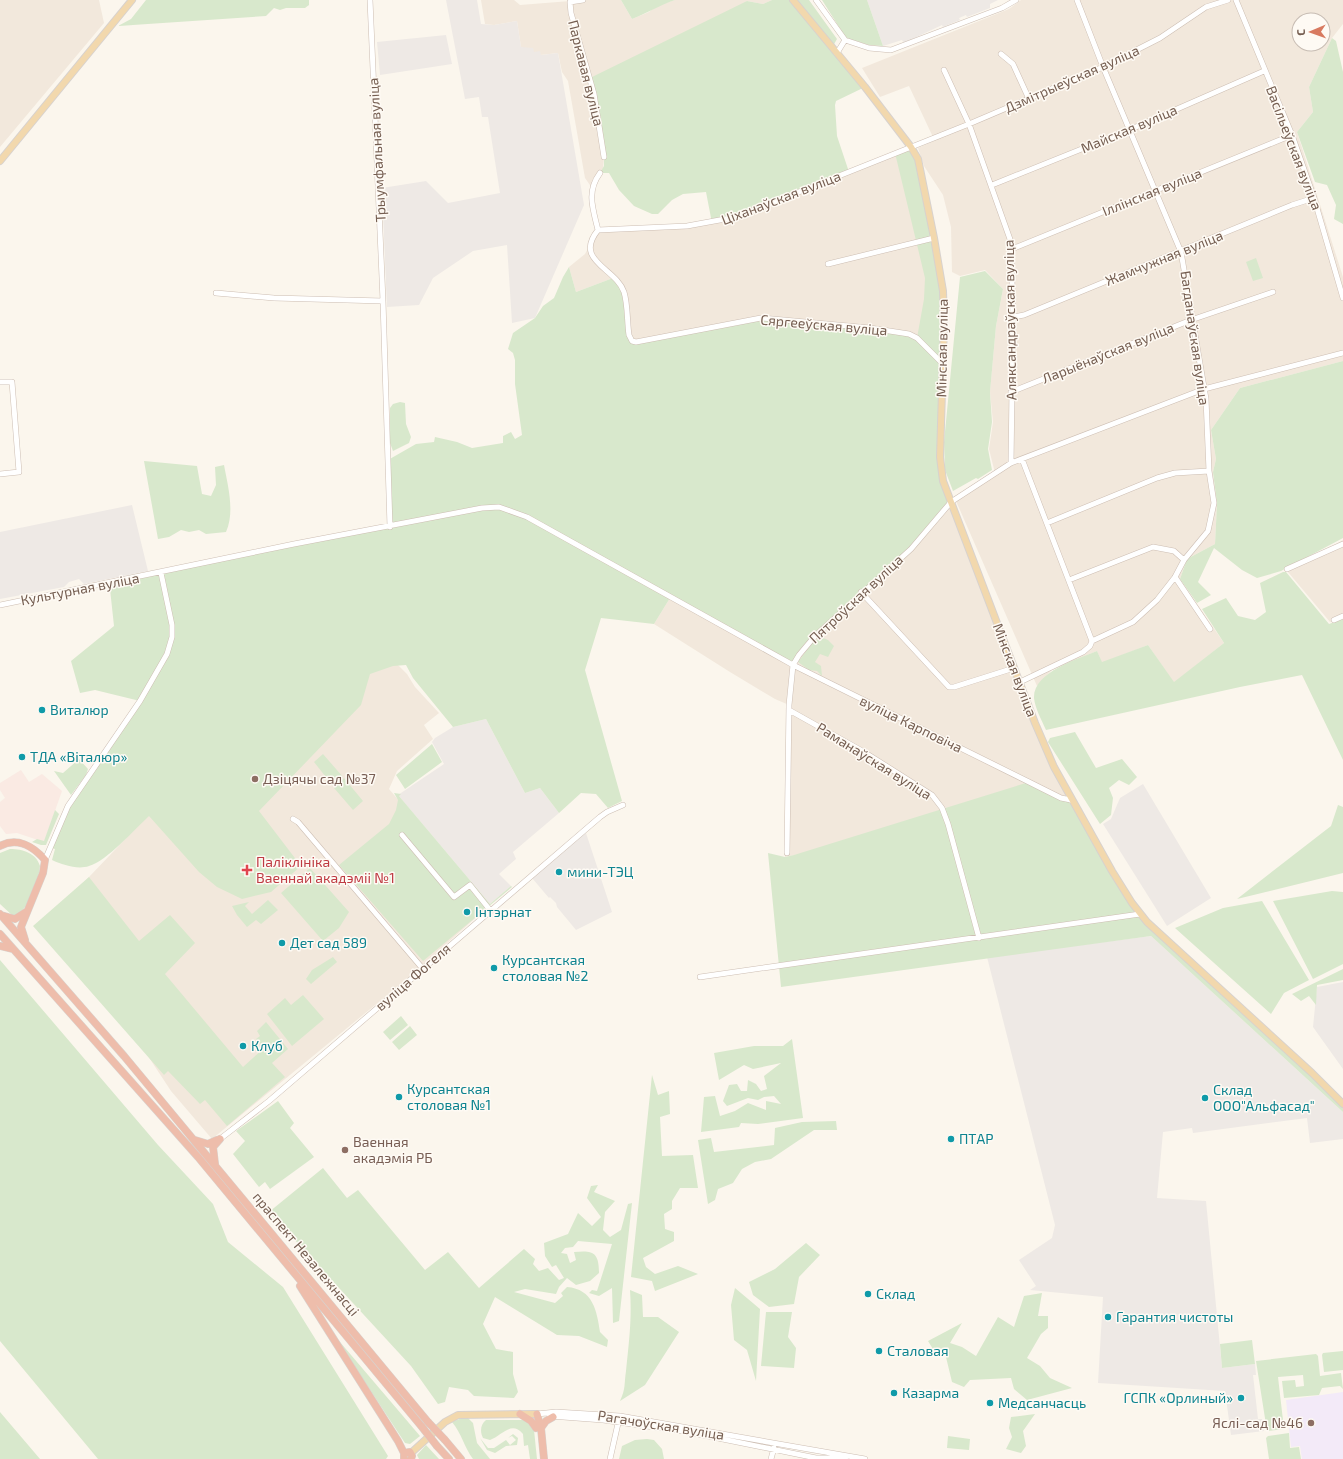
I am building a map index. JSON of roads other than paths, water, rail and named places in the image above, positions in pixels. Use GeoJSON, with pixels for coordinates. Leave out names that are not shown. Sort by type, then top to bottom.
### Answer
{"type":"FeatureCollection","features":[{"type":"Feature","properties":{"kind":"highway"},"geometry":{"type":"LineString","coordinates":[[0,846],[8,842],[17,842],[34,849],[45,860],[43,873],[21,927],[28,947]]}},
{"type":"Feature","properties":{"kind":"highway"},"geometry":{"type":"LineString","coordinates":[[0,914],[15,919],[26,912]]}},
{"type":"Feature","properties":{"kind":"highway","name":"праспект Незалежнасці"},"geometry":{"type":"LineString","coordinates":[[0,914],[131,1065],[428,1422],[461,1459]]}},
{"type":"Feature","properties":{"kind":"highway","name":"праспект Незалежнасці"},"geometry":{"type":"LineString","coordinates":[[0,934],[198,1157],[449,1459]]}},
{"type":"Feature","properties":{"kind":"highway"},"geometry":{"type":"LineString","coordinates":[[0,946],[14,950]]}},
{"type":"Feature","properties":{"kind":"highway"},"geometry":{"type":"LineString","coordinates":[[193,1139],[211,1144],[220,1139]]}},
{"type":"Feature","properties":{"kind":"highway"},"geometry":{"type":"LineString","coordinates":[[216,1166],[213,1150],[220,1139]]}},
{"type":"Feature","properties":{"kind":"highway"},"geometry":{"type":"LineString","coordinates":[[286,1264],[408,1456]]}},
{"type":"Feature","properties":{"kind":"highway"},"geometry":{"type":"LineString","coordinates":[[520,1414],[531,1420],[539,1428],[540,1459]]}},
{"type":"Feature","properties":{"kind":"highway"},"geometry":{"type":"LineString","coordinates":[[537,1414],[544,1459]]}},
{"type":"Feature","properties":{"kind":"highway"},"geometry":{"type":"LineString","coordinates":[[539,1428],[553,1417]]}},
{"type":"Feature","properties":{"kind":"main road"},"geometry":{"type":"LineString","coordinates":[[0,161],[132,0]]}},
{"type":"Feature","properties":{"kind":"main road","name":"Мінская вуліца"},"geometry":{"type":"LineString","coordinates":[[793,0],[911,147],[918,159],[943,291],[944,325],[940,466],[950,502],[1035,723],[1054,767],[1071,800],[1116,878],[1140,914],[1153,929],[1312,1073],[1343,1104]]}},
{"type":"Feature","properties":{"kind":"main road","name":"Рагачоўская вуліца"},"geometry":{"type":"LineString","coordinates":[[408,1456],[446,1422],[458,1415],[537,1414]]}},
{"type":"Feature","properties":{"kind":"street","name":"Трыумфальная вуліца"},"geometry":{"type":"LineString","coordinates":[[370,0],[384,301],[390,526]]}},
{"type":"Feature","properties":{"kind":"street","name":"Паркавая вуліца"},"geometry":{"type":"LineString","coordinates":[[583,0],[570,2],[571,14],[594,94],[604,157]]}},
{"type":"Feature","properties":{"kind":"street"},"geometry":{"type":"LineString","coordinates":[[816,0],[845,40],[869,48],[890,50],[1002,8],[1016,0]]}},
{"type":"Feature","properties":{"kind":"street","name":"Багданаўская вуліца"},"geometry":{"type":"LineString","coordinates":[[1077,0],[1103,68],[1181,252],[1185,270],[1191,320],[1204,389],[1209,471],[1214,503],[1211,525],[1205,537],[1184,560],[1175,577],[1140,616],[1126,626],[1092,641]]}},
{"type":"Feature","properties":{"kind":"street","name":"Дзмітрыеўская вуліца"},"geometry":{"type":"LineString","coordinates":[[911,147],[1103,68],[1160,38],[1206,7],[1228,0]]}},
{"type":"Feature","properties":{"kind":"street","name":"Васільеўская вуліца"},"geometry":{"type":"LineString","coordinates":[[1236,0],[1264,71],[1292,135],[1314,198],[1343,298]]}},
{"type":"Feature","properties":{"kind":"street"},"geometry":{"type":"LineString","coordinates":[[836,53],[845,40]]}},
{"type":"Feature","properties":{"kind":"street"},"geometry":{"type":"LineString","coordinates":[[1001,54],[1013,64],[1028,99]]}},
{"type":"Feature","properties":{"kind":"street","name":"Аляксандраўская вуліца"},"geometry":{"type":"LineString","coordinates":[[944,70],[969,124],[1009,233],[1012,249],[1013,317],[1011,463]]}},
{"type":"Feature","properties":{"kind":"street","name":"Майская вуліца"},"geometry":{"type":"LineString","coordinates":[[992,185],[1129,130],[1264,71]]}},
{"type":"Feature","properties":{"kind":"street","name":"Іллінская вуліца"},"geometry":{"type":"LineString","coordinates":[[1012,249],[1292,135]]}},
{"type":"Feature","properties":{"kind":"street","name":"Ціханаўская вуліца"},"geometry":{"type":"LineString","coordinates":[[598,230],[687,226],[725,220],[911,147]]}},
{"type":"Feature","properties":{"kind":"street"},"geometry":{"type":"LineString","coordinates":[[598,230],[592,203],[592,188],[593,182],[600,174]]}},
{"type":"Feature","properties":{"kind":"street","name":"Жамчужная вуліца"},"geometry":{"type":"LineString","coordinates":[[1013,317],[1024,315],[1181,252],[1292,205],[1314,198]]}},
{"type":"Feature","properties":{"kind":"street","name":"Сяргееўская вуліца"},"geometry":{"type":"LineString","coordinates":[[598,230],[592,237],[590,246],[593,258],[624,291],[629,335],[632,341],[636,342],[761,318],[870,328],[909,334],[917,338],[942,363]]}},
{"type":"Feature","properties":{"kind":"street"},"geometry":{"type":"LineString","coordinates":[[828,264],[934,238]]}},
{"type":"Feature","properties":{"kind":"street","name":"Ларыёнаўская вуліца"},"geometry":{"type":"LineString","coordinates":[[1011,392],[1191,320],[1273,292]]}},
{"type":"Feature","properties":{"kind":"street"},"geometry":{"type":"LineString","coordinates":[[216,293],[274,298],[384,301]]}},
{"type":"Feature","properties":{"kind":"street","name":"Пятроўская вуліца"},"geometry":{"type":"LineString","coordinates":[[787,853],[789,710],[793,665],[814,636],[861,592],[911,549],[950,502],[1011,463],[1204,389],[1343,353]]}},
{"type":"Feature","properties":{"kind":"street"},"geometry":{"type":"LineString","coordinates":[[0,382],[12,382],[19,472],[0,474]]}},
{"type":"Feature","properties":{"kind":"street"},"geometry":{"type":"LineString","coordinates":[[1020,682],[1083,652],[1090,646],[1092,641],[1022,459]]}},
{"type":"Feature","properties":{"kind":"street"},"geometry":{"type":"LineString","coordinates":[[1047,522],[1157,478],[1175,473],[1209,471]]}},
{"type":"Feature","properties":{"kind":"street","name":"вуліца Карповіча"},"geometry":{"type":"LineString","coordinates":[[390,526],[482,508],[499,507],[508,509],[527,517],[793,665],[1061,798],[1071,800]]}},
{"type":"Feature","properties":{"kind":"street","name":"Культурная вуліца"},"geometry":{"type":"LineString","coordinates":[[0,605],[294,544],[390,526]]}},
{"type":"Feature","properties":{"kind":"street"},"geometry":{"type":"LineString","coordinates":[[1287,569],[1343,544]]}},
{"type":"Feature","properties":{"kind":"street"},"geometry":{"type":"LineString","coordinates":[[1069,580],[1153,547],[1174,551],[1184,560]]}},
{"type":"Feature","properties":{"kind":"street"},"geometry":{"type":"LineString","coordinates":[[45,860],[68,806],[140,701],[167,654],[172,637],[172,625],[160,573]]}},
{"type":"Feature","properties":{"kind":"street"},"geometry":{"type":"LineString","coordinates":[[1175,577],[1210,629]]}},
{"type":"Feature","properties":{"kind":"street"},"geometry":{"type":"LineString","coordinates":[[861,592],[949,687],[954,687],[1014,668]]}},
{"type":"Feature","properties":{"kind":"street"},"geometry":{"type":"LineString","coordinates":[[1334,620],[1343,616]]}},
{"type":"Feature","properties":{"kind":"street","name":"Раманаўская вуліца"},"geometry":{"type":"LineString","coordinates":[[789,710],[864,752],[932,795],[938,802],[948,824],[979,938]]}},
{"type":"Feature","properties":{"kind":"street","name":"вуліца Фогеля"},"geometry":{"type":"LineString","coordinates":[[220,1139],[269,1101],[605,813],[623,805]]}},
{"type":"Feature","properties":{"kind":"street"},"geometry":{"type":"LineString","coordinates":[[293,819],[298,822],[337,866],[423,969]]}},
{"type":"Feature","properties":{"kind":"street"},"geometry":{"type":"LineString","coordinates":[[402,835],[454,897],[470,885],[490,910]]}},
{"type":"Feature","properties":{"kind":"street"},"geometry":{"type":"LineString","coordinates":[[700,977],[1140,914]]}},
{"type":"Feature","properties":{"kind":"street","name":"Рагачоўская вуліца"},"geometry":{"type":"LineString","coordinates":[[537,1414],[556,1412],[619,1419],[830,1452],[865,1459]]}},
{"type":"Feature","properties":{"kind":"street"},"geometry":{"type":"LineString","coordinates":[[537,1414],[553,1417],[619,1419],[610,1459]]}},
{"type":"Feature","properties":{"kind":"street","name":"Рагачоўская вуліца"},"geometry":{"type":"LineString","coordinates":[[619,1419],[684,1431],[779,1452],[816,1458],[851,1457]]}},
{"type":"Feature","properties":{"kind":"street"},"geometry":{"type":"LineString","coordinates":[[771,1459],[772,1450],[777,1444]]}},
{"type":"Feature","properties":{"kind":"street"},"geometry":{"type":"LineString","coordinates":[[777,1444],[779,1452],[778,1459]]}},
{"type":"Feature","properties":{"kind":"place","name":"Виталюр"},"geometry":{"type":"Point","coordinates":[42,710]}},
{"type":"Feature","properties":{"kind":"place","name":"ТДА «Віталюр»"},"geometry":{"type":"Point","coordinates":[22,757]}},
{"type":"Feature","properties":{"kind":"place","name":"Дзіцячы сад №37"},"geometry":{"type":"Point","coordinates":[255,779]}},
{"type":"Feature","properties":{"kind":"place","name":"Паліклініка Ваеннай акадэміі №1"},"geometry":{"type":"Point","coordinates":[247,870]}},
{"type":"Feature","properties":{"kind":"place","name":"мини-ТЭЦ"},"geometry":{"type":"Point","coordinates":[559,872]}},
{"type":"Feature","properties":{"kind":"place","name":"Інтэрнат"},"geometry":{"type":"Point","coordinates":[467,912]}},
{"type":"Feature","properties":{"kind":"place","name":"Дет сад 589"},"geometry":{"type":"Point","coordinates":[282,943]}},
{"type":"Feature","properties":{"kind":"place","name":"Курсантская столовая №2"},"geometry":{"type":"Point","coordinates":[494,968]}},
{"type":"Feature","properties":{"kind":"place","name":"Клуб"},"geometry":{"type":"Point","coordinates":[243,1046]}},
{"type":"Feature","properties":{"kind":"place","name":"Курсантская столовая №1"},"geometry":{"type":"Point","coordinates":[399,1097]}},
{"type":"Feature","properties":{"kind":"place","name":"Склад ООО\"Альфасад\""},"geometry":{"type":"Point","coordinates":[1205,1098]}},
{"type":"Feature","properties":{"kind":"place","name":"ПТАР"},"geometry":{"type":"Point","coordinates":[951,1139]}},
{"type":"Feature","properties":{"kind":"place","name":"Ваенная акадэмія РБ"},"geometry":{"type":"Point","coordinates":[345,1150]}},
{"type":"Feature","properties":{"kind":"place","name":"Склад"},"geometry":{"type":"Point","coordinates":[868,1294]}},
{"type":"Feature","properties":{"kind":"place","name":"Гарантия чистоты"},"geometry":{"type":"Point","coordinates":[1108,1317]}},
{"type":"Feature","properties":{"kind":"place","name":"Сталовая"},"geometry":{"type":"Point","coordinates":[879,1351]}},
{"type":"Feature","properties":{"kind":"place","name":"Казарма"},"geometry":{"type":"Point","coordinates":[894,1393]}},
{"type":"Feature","properties":{"kind":"place","name":"ГСПК «Орлиный»"},"geometry":{"type":"Point","coordinates":[1241,1398]}},
{"type":"Feature","properties":{"kind":"place","name":"Медсанчасць"},"geometry":{"type":"Point","coordinates":[990,1403]}},
{"type":"Feature","properties":{"kind":"place","name":"Яслі-сад №46"},"geometry":{"type":"Point","coordinates":[1311,1423]}}]}
